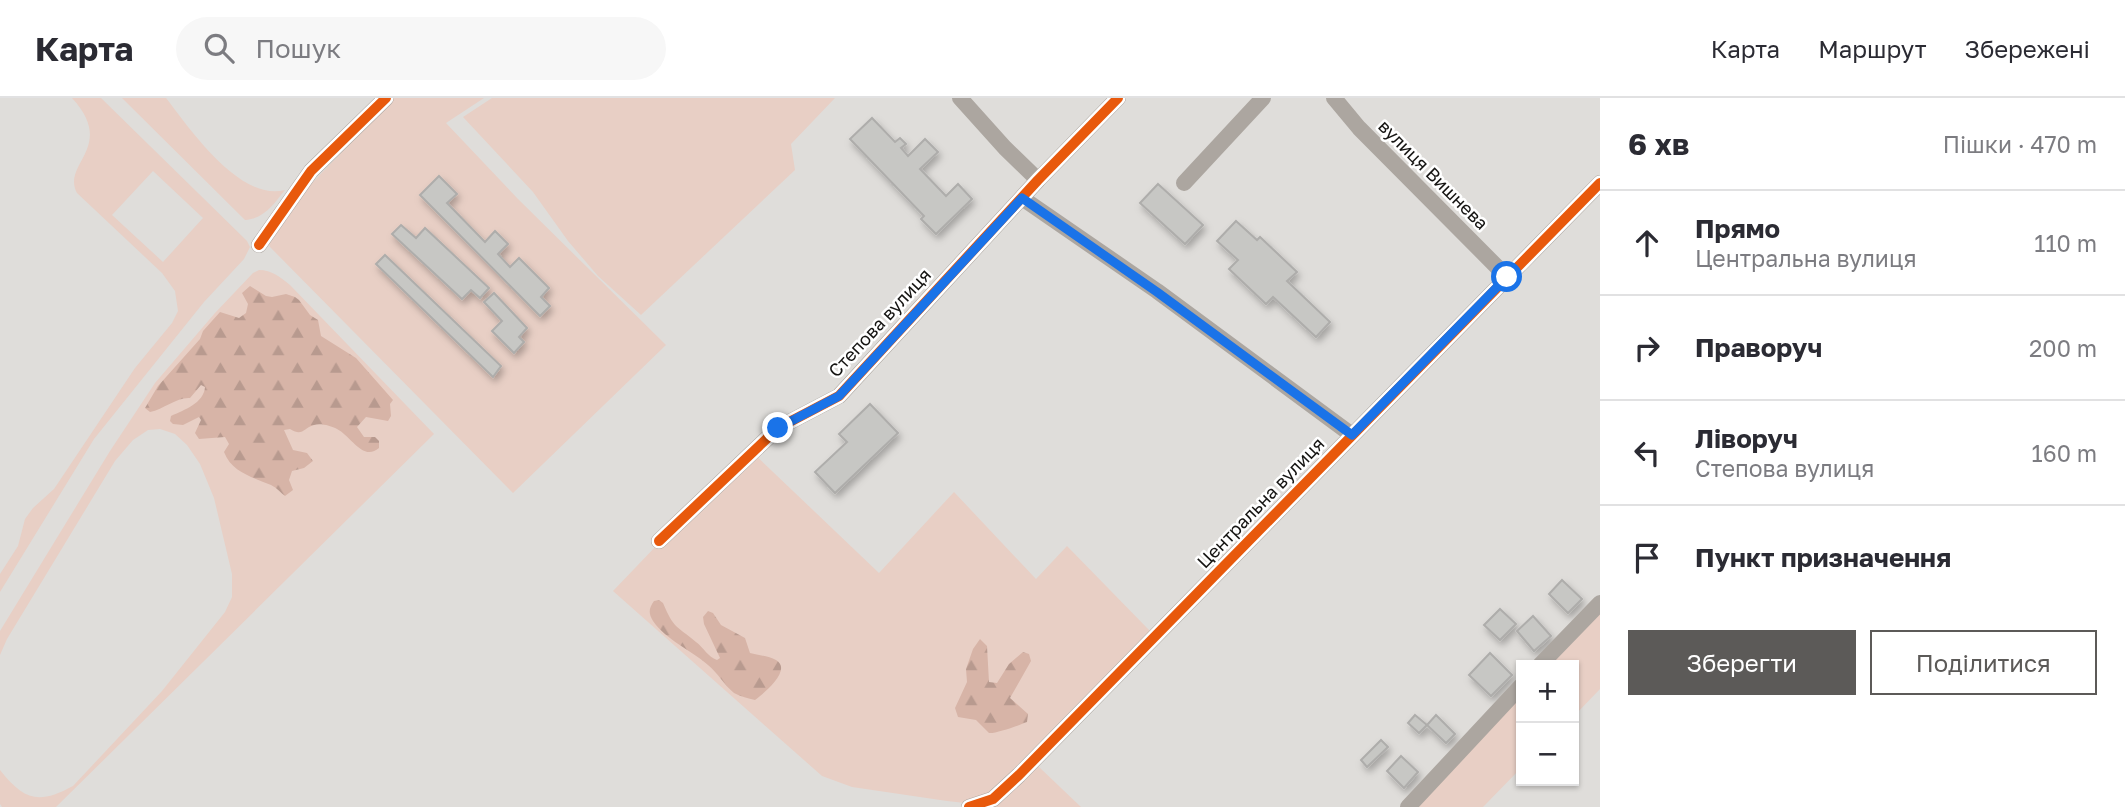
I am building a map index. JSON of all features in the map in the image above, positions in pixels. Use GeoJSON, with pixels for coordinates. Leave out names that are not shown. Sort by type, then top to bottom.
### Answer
{"type":"FeatureCollection","features":[{"type":"Feature","properties":{"kind":"street"},"geometry":{"type":"LineString","coordinates":[[258,245],[311,172],[386,98]]}},
{"type":"Feature","properties":{"kind":"street"},"geometry":{"type":"LineString","coordinates":[[960,98],[1004,148],[1038,180]]}},
{"type":"Feature","properties":{"kind":"street","name":"Степова вулиця"},"geometry":{"type":"LineString","coordinates":[[659,541],[778,428],[839,396],[1038,180],[1118,98]]}},
{"type":"Feature","properties":{"kind":"street"},"geometry":{"type":"LineString","coordinates":[[1184,183],[1263,98]]}},
{"type":"Feature","properties":{"kind":"street","name":"вулиця Вишнева"},"geometry":{"type":"LineString","coordinates":[[1334,98],[1359,128],[1507,277]]}},
{"type":"Feature","properties":{"kind":"street","name":"Центральна вулиця"},"geometry":{"type":"LineString","coordinates":[[969,807],[993,799],[1020,775],[1600,183]]}},
{"type":"Feature","properties":{"kind":"street"},"geometry":{"type":"LineString","coordinates":[[1022,198],[1157,292],[1352,435]]}},
{"type":"Feature","properties":{"kind":"street"},"geometry":{"type":"LineString","coordinates":[[1545,660],[1600,603]]}},
{"type":"Feature","properties":{"kind":"street"},"geometry":{"type":"LineString","coordinates":[[1408,807],[1516,691]]}},
{"type":"Feature","properties":{"kind":"shaded area"},"geometry":{"type":"Polygon","coordinates":[[[72,98],[101,98],[247,241],[250,247],[244,259],[204,302],[94,439],[0,592],[0,574],[18,546],[25,519],[54,489],[135,368],[172,323],[178,311],[175,291],[162,273],[77,193],[74,183],[76,173],[89,142],[90,129],[72,98]],[[153,171],[112,215],[163,262],[203,218],[153,171]]]}},
{"type":"Feature","properties":{"kind":"shaded area"},"geometry":{"type":"Polygon","coordinates":[[[122,98],[166,98],[202,144],[234,174],[251,185],[268,191],[285,190],[263,214],[245,220],[122,98]]]}},
{"type":"Feature","properties":{"kind":"shaded area"},"geometry":{"type":"Polygon","coordinates":[[[394,98],[484,98],[446,123],[518,199],[666,345],[513,493],[270,247],[268,241],[311,184],[394,98]]]}},
{"type":"Feature","properties":{"kind":"shaded area"},"geometry":{"type":"Polygon","coordinates":[[[492,98],[835,98],[791,144],[795,170],[641,315],[598,276],[568,241],[533,192],[463,117],[492,98]]]}},
{"type":"Feature","properties":{"kind":"shaded area"},"geometry":{"type":"Polygon","coordinates":[[[259,270],[272,273],[290,285],[434,434],[56,807],[2,807],[0,770],[17,788],[32,796],[50,796],[73,786],[162,691],[225,612],[232,597],[232,574],[214,498],[200,464],[187,445],[175,434],[160,429],[148,430],[133,440],[115,461],[7,639],[0,655],[0,631],[110,451],[155,383],[215,313],[259,270]]]}},
{"type":"Feature","properties":{"kind":"shaded area"},"geometry":{"type":"Polygon","coordinates":[[[749,449],[879,573],[954,492],[1036,579],[1067,546],[1150,631],[990,793],[965,803],[852,787],[822,776],[613,591],[749,449]]]}},
{"type":"Feature","properties":{"kind":"shaded area"},"geometry":{"type":"Polygon","coordinates":[[[1600,609],[1600,689],[1579,711],[1579,660],[1551,660],[1600,609]]]}},
{"type":"Feature","properties":{"kind":"shaded area"},"geometry":{"type":"Polygon","coordinates":[[[1516,697],[1516,773],[1483,807],[1413,807],[1516,697]]]}},
{"type":"Feature","properties":{"kind":"shaded area"},"geometry":{"type":"Polygon","coordinates":[[[1038,766],[1081,807],[988,807],[1038,766]]]}},
{"type":"Feature","properties":{"kind":"green space"},"geometry":{"type":"Polygon","coordinates":[[[250,286],[266,296],[286,294],[299,300],[310,315],[318,320],[321,336],[356,358],[393,400],[388,421],[366,417],[357,427],[364,437],[375,437],[379,441],[379,448],[373,451],[362,450],[342,432],[326,425],[314,425],[300,432],[284,430],[293,450],[307,453],[313,461],[304,468],[292,471],[289,480],[293,490],[285,496],[273,486],[232,465],[224,452],[229,444],[225,437],[199,439],[195,433],[201,420],[199,417],[183,425],[170,421],[171,416],[197,402],[205,387],[201,385],[190,398],[180,399],[150,412],[145,408],[158,386],[220,312],[239,318],[246,313],[248,304],[242,293],[250,286]]]}},
{"type":"Feature","properties":{"kind":"green space"},"geometry":{"type":"Polygon","coordinates":[[[659,600],[676,626],[714,659],[720,658],[704,624],[703,617],[708,611],[713,613],[721,625],[745,638],[750,653],[776,660],[780,664],[779,675],[755,700],[734,693],[708,665],[658,628],[650,611],[654,601],[659,600]]]}},
{"type":"Feature","properties":{"kind":"green space"},"geometry":{"type":"Polygon","coordinates":[[[980,639],[987,646],[989,682],[997,683],[1009,664],[1023,652],[1029,654],[1031,661],[1010,698],[1028,714],[1027,722],[989,733],[976,720],[958,717],[955,708],[967,682],[966,669],[973,649],[980,639]]]}},
{"type":"Feature","properties":{"kind":"building"},"geometry":{"type":"Polygon","coordinates":[[[872,118],[895,142],[900,138],[906,144],[901,148],[908,156],[925,139],[938,152],[920,169],[946,196],[958,184],[972,199],[936,234],[921,219],[924,216],[850,139],[872,118]]]}},
{"type":"Feature","properties":{"kind":"building"},"geometry":{"type":"Polygon","coordinates":[[[439,176],[457,194],[447,203],[485,242],[495,231],[508,244],[498,254],[510,267],[519,258],[549,288],[541,297],[550,306],[540,316],[420,195],[439,176]]]}},
{"type":"Feature","properties":{"kind":"building"},"geometry":{"type":"Polygon","coordinates":[[[1158,184],[1203,225],[1185,244],[1140,203],[1158,184]]]}},
{"type":"Feature","properties":{"kind":"building"},"geometry":{"type":"Polygon","coordinates":[[[1236,221],[1257,240],[1260,237],[1297,272],[1287,281],[1330,322],[1316,337],[1273,297],[1266,304],[1229,269],[1238,260],[1217,241],[1236,221]]]}},
{"type":"Feature","properties":{"kind":"building"},"geometry":{"type":"Polygon","coordinates":[[[401,225],[416,238],[425,228],[489,288],[480,298],[471,290],[462,299],[392,234],[401,225]]]}},
{"type":"Feature","properties":{"kind":"building"},"geometry":{"type":"Polygon","coordinates":[[[385,255],[501,366],[493,377],[376,264],[385,255]]]}},
{"type":"Feature","properties":{"kind":"building"},"geometry":{"type":"Polygon","coordinates":[[[494,293],[527,328],[519,337],[524,342],[514,353],[492,331],[502,321],[484,302],[494,293]]]}},
{"type":"Feature","properties":{"kind":"building"},"geometry":{"type":"Polygon","coordinates":[[[870,404],[898,433],[835,493],[815,472],[847,442],[839,434],[870,404]]]}},
{"type":"Feature","properties":{"kind":"building"},"geometry":{"type":"Polygon","coordinates":[[[1562,580],[1582,599],[1568,613],[1549,594],[1562,580]]]}},
{"type":"Feature","properties":{"kind":"building"},"geometry":{"type":"Polygon","coordinates":[[[1500,609],[1516,624],[1500,640],[1484,625],[1500,609]]]}},
{"type":"Feature","properties":{"kind":"building"},"geometry":{"type":"Polygon","coordinates":[[[1533,616],[1551,636],[1534,651],[1517,631],[1533,616]]]}},
{"type":"Feature","properties":{"kind":"building"},"geometry":{"type":"Polygon","coordinates":[[[1490,653],[1512,675],[1491,696],[1469,675],[1490,653]]]}},
{"type":"Feature","properties":{"kind":"building"},"geometry":{"type":"Polygon","coordinates":[[[1415,715],[1427,725],[1419,733],[1408,723],[1415,715]]]}},
{"type":"Feature","properties":{"kind":"building"},"geometry":{"type":"Polygon","coordinates":[[[1436,715],[1455,734],[1446,743],[1427,725],[1436,715]]]}},
{"type":"Feature","properties":{"kind":"building"},"geometry":{"type":"Polygon","coordinates":[[[1381,740],[1388,747],[1367,767],[1361,760],[1381,740]]]}},
{"type":"Feature","properties":{"kind":"building"},"geometry":{"type":"Polygon","coordinates":[[[1401,756],[1418,772],[1404,788],[1387,771],[1401,756]]]}},
{"type":"Feature","properties":{"kind":"cycle path"},"geometry":{"type":"LineString","coordinates":[[259,245],[311,171],[386,98]]}},
{"type":"Feature","properties":{"kind":"cycle path"},"geometry":{"type":"LineString","coordinates":[[659,541],[778,428],[839,396],[1038,180],[1118,98]]}},
{"type":"Feature","properties":{"kind":"cycle path"},"geometry":{"type":"LineString","coordinates":[[969,807],[993,799],[1019,775],[1600,183]]}},
{"type":"Feature","properties":{"kind":"route"},"geometry":{"type":"LineString","coordinates":[[778,428],[839,396],[1022,198],[1157,292],[1352,435],[1507,277]]}}]}
